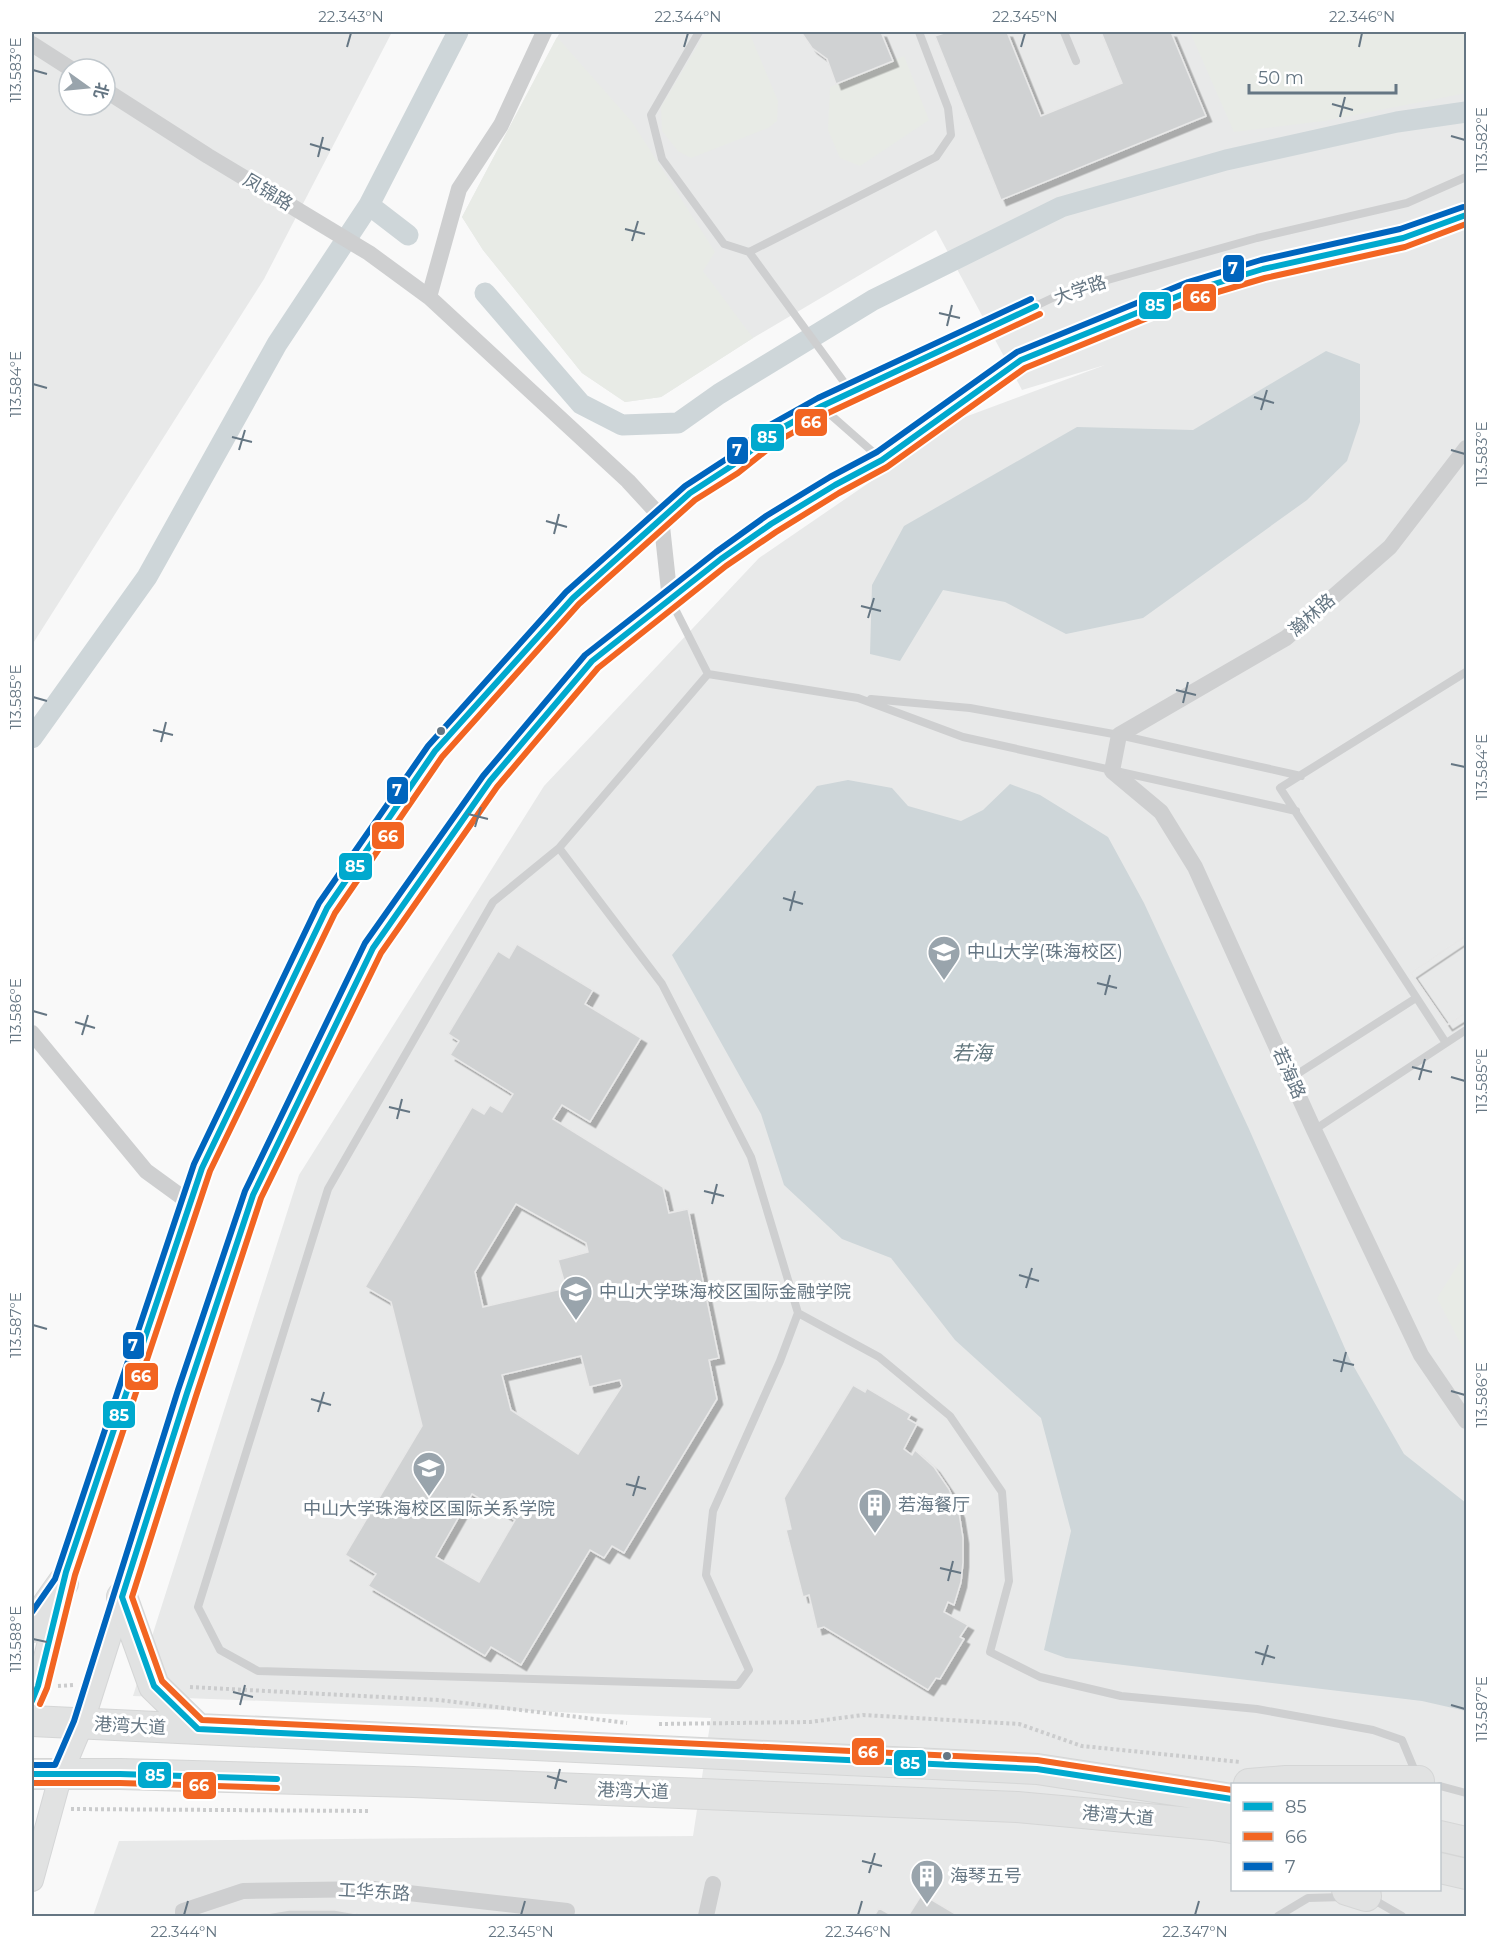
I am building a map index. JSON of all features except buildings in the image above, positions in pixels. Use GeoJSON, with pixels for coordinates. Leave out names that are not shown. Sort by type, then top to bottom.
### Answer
{"type":"FeatureCollection","features":[{"type":"Feature","properties":{"kind":"highway"},"geometry":{"type":"LineString","coordinates":[[32,1627],[63,1583]]}},
{"type":"Feature","properties":{"kind":"highway"},"geometry":{"type":"LineString","coordinates":[[122,1597],[154,1686],[198,1729]]}},
{"type":"Feature","properties":{"kind":"highway","name":"港湾大道"},"geometry":{"type":"LineString","coordinates":[[32,1721],[1037,1769],[1231,1799]]}},
{"type":"Feature","properties":{"kind":"highway","name":"港湾大道"},"geometry":{"type":"LineString","coordinates":[[32,1774],[120,1774],[413,1782],[993,1806],[1226,1829]]}},
{"type":"Feature","properties":{"kind":"highway"},"geometry":{"type":"LineString","coordinates":[[1180,1791],[1243,1777],[1286,1781],[1381,1783]]}},
{"type":"Feature","properties":{"kind":"highway"},"geometry":{"type":"LineString","coordinates":[[1441,1836],[1467,1842]]}},
{"type":"Feature","properties":{"kind":"highway"},"geometry":{"type":"LineString","coordinates":[[1441,1868],[1467,1874]]}},
{"type":"Feature","properties":{"kind":"street"},"geometry":{"type":"LineString","coordinates":[[429,297],[459,189],[501,125],[544,32]]}},
{"type":"Feature","properties":{"kind":"street"},"geometry":{"type":"LineString","coordinates":[[32,44],[57,60]]}},
{"type":"Feature","properties":{"kind":"street","name":"凤锦路"},"geometry":{"type":"LineString","coordinates":[[117,97],[369,253],[429,297],[628,481],[661,518]]}},
{"type":"Feature","properties":{"kind":"street","name":"大学路"},"geometry":{"type":"LineString","coordinates":[[35,1694],[63,1583],[202,1168],[327,908],[435,751],[573,598],[690,493],[733,465],[773,433],[822,406],[852,393]]}},
{"type":"Feature","properties":{"kind":"street","name":"瀚林路"},"geometry":{"type":"LineString","coordinates":[[1119,735],[1286,638],[1390,547],[1467,448]]}},
{"type":"Feature","properties":{"kind":"street"},"geometry":{"type":"LineString","coordinates":[[32,1880],[61,1774],[95,1685],[187,1393],[253,1195],[373,948],[490,781],[592,661],[721,559],[771,524],[835,485],[882,460]]}},
{"type":"Feature","properties":{"kind":"street"},"geometry":{"type":"LineString","coordinates":[[661,518],[670,600]]}},
{"type":"Feature","properties":{"kind":"street"},"geometry":{"type":"LineString","coordinates":[[1112,771],[1119,735]]}},
{"type":"Feature","properties":{"kind":"street","name":"若海路"},"geometry":{"type":"LineString","coordinates":[[1112,771],[1161,812],[1195,867],[1314,1130],[1421,1355],[1467,1421]]}},
{"type":"Feature","properties":{"kind":"street"},"geometry":{"type":"LineString","coordinates":[[32,1033],[146,1171],[190,1203]]}},
{"type":"Feature","properties":{"kind":"street"},"geometry":{"type":"LineString","coordinates":[[706,1917],[713,1884]]}},
{"type":"Feature","properties":{"kind":"street","name":"工华东路"},"geometry":{"type":"LineString","coordinates":[[183,1917],[183,1911],[243,1891],[373,1889],[567,1911],[566,1917]]}},
{"type":"Feature","properties":{"kind":"lane"},"geometry":{"type":"LineString","coordinates":[[699,32],[651,114],[662,159],[724,244],[749,252],[852,393]]}},
{"type":"Feature","properties":{"kind":"lane"},"geometry":{"type":"LineString","coordinates":[[749,252],[936,157],[951,135],[948,108],[919,32]]}},
{"type":"Feature","properties":{"kind":"lane"},"geometry":{"type":"LineString","coordinates":[[1064,32],[1076,61]]}},
{"type":"Feature","properties":{"kind":"lane","name":"大学路"},"geometry":{"type":"LineString","coordinates":[[852,393],[1065,292],[1257,238],[1407,203],[1467,177]]}},
{"type":"Feature","properties":{"kind":"lane"},"geometry":{"type":"LineString","coordinates":[[822,406],[882,460],[1021,360],[1191,291],[1263,268],[1402,238],[1467,215]]}},
{"type":"Feature","properties":{"kind":"lane"},"geometry":{"type":"LineString","coordinates":[[670,600],[708,674]]}},
{"type":"Feature","properties":{"kind":"lane"},"geometry":{"type":"LineString","coordinates":[[1446,1043],[1280,788],[1467,672]]}},
{"type":"Feature","properties":{"kind":"lane"},"geometry":{"type":"LineString","coordinates":[[708,674],[858,698],[970,708],[1119,735],[1301,776]]}},
{"type":"Feature","properties":{"kind":"lane"},"geometry":{"type":"LineString","coordinates":[[559,848],[662,984],[699,1055],[751,1157],[798,1313],[780,1361],[713,1511],[706,1575],[749,1670],[738,1685],[258,1671],[220,1650],[198,1607],[328,1189],[493,903],[559,848],[708,674]]}},
{"type":"Feature","properties":{"kind":"lane"},"geometry":{"type":"LineString","coordinates":[[858,698],[963,737],[1296,811]]}},
{"type":"Feature","properties":{"kind":"lane"},"geometry":{"type":"LineString","coordinates":[[1291,1078],[1416,998]]}},
{"type":"Feature","properties":{"kind":"lane"},"geometry":{"type":"LineString","coordinates":[[1314,1130],[1467,1030]]}},
{"type":"Feature","properties":{"kind":"lane"},"geometry":{"type":"LineString","coordinates":[[798,1313],[879,1357],[950,1416],[1002,1492],[1009,1581],[990,1652],[1040,1677],[1121,1696],[1257,1709],[1373,1730],[1402,1740],[1427,1783]]}},
{"type":"Feature","properties":{"kind":"lane"},"geometry":{"type":"LineString","coordinates":[[1441,1787],[1467,1793]]}},
{"type":"Feature","properties":{"kind":"lane"},"geometry":{"type":"LineString","coordinates":[[1278,1917],[1308,1898],[1357,1893],[1402,1917]]}},
{"type":"Feature","properties":{"kind":"path"},"geometry":{"type":"LineString","coordinates":[[35,1694],[95,1685]]}},
{"type":"Feature","properties":{"kind":"path"},"geometry":{"type":"LineString","coordinates":[[154,1686],[439,1700],[631,1723]]}},
{"type":"Feature","properties":{"kind":"path"},"geometry":{"type":"LineString","coordinates":[[654,1724],[810,1722],[862,1715],[1019,1724],[1082,1746],[1243,1777]]}},
{"type":"Feature","properties":{"kind":"path"},"geometry":{"type":"LineString","coordinates":[[52,1809],[371,1811]]}},
{"type":"Feature","properties":{"kind":"shaded area"},"geometry":{"type":"Polygon","coordinates":[[[32,32],[392,32],[264,279],[32,645],[32,32]]]}},
{"type":"Feature","properties":{"kind":"shaded area","name":"中山大学(珠海校区)"},"geometry":{"type":"Polygon","coordinates":[[[560,32],[1466,32],[1466,1916],[93,1916],[119,1841],[693,1836],[711,1718],[133,1696],[299,1175],[544,786],[759,558],[965,417],[1105,365],[1022,390],[936,230],[753,338],[661,397],[625,402],[582,373],[483,250],[462,217],[560,32]]]}},
{"type":"Feature","properties":{"kind":"shaded area"},"geometry":{"type":"Polygon","coordinates":[[[706,32],[749,32],[778,101],[777,121],[768,128],[691,158],[678,151],[662,131],[661,107],[706,32]]]}},
{"type":"Feature","properties":{"kind":"shaded area"},"geometry":{"type":"Polygon","coordinates":[[[1190,32],[1466,32],[1466,93],[1324,121],[1234,132],[1190,32]]]}},
{"type":"Feature","properties":{"kind":"shaded area"},"geometry":{"type":"Polygon","coordinates":[[[557,37],[632,122],[715,252],[703,271],[753,338],[661,397],[625,402],[582,373],[483,250],[462,217],[557,37]]]}},
{"type":"Feature","properties":{"kind":"shaded area"},"geometry":{"type":"Polygon","coordinates":[[[904,56],[929,120],[860,166],[840,158],[828,130],[830,87],[904,56]]]}},
{"type":"Feature","properties":{"kind":"shaded area"},"geometry":{"type":"Polygon","coordinates":[[[1466,1252],[1466,1354],[1437,1298],[1466,1252]]]}},
{"type":"Feature","properties":{"kind":"water"},"geometry":{"type":"Polygon","coordinates":[[[1326,351],[1360,364],[1360,422],[1347,461],[1307,500],[1143,618],[1066,634],[1005,602],[943,590],[900,661],[870,654],[872,585],[904,526],[1077,427],[1193,430],[1326,351]]]}},
{"type":"Feature","properties":{"kind":"water","name":"若海"},"geometry":{"type":"Polygon","coordinates":[[[848,780],[892,788],[908,806],[961,821],[983,810],[1010,784],[1040,795],[1108,837],[1144,903],[1249,1129],[1350,1360],[1404,1454],[1466,1503],[1466,1711],[1422,1701],[1066,1658],[1044,1650],[1071,1531],[1041,1418],[955,1340],[891,1258],[842,1239],[784,1185],[761,1114],[672,955],[817,786],[848,780]]]}},
{"type":"Feature","properties":{"kind":"waterway"},"geometry":{"type":"LineString","coordinates":[[32,738],[147,577],[277,344],[369,205],[458,32]]}},
{"type":"Feature","properties":{"kind":"waterway"},"geometry":{"type":"LineString","coordinates":[[485,293],[581,404],[622,425],[678,423],[719,394],[873,300],[1061,207],[1226,160],[1397,122],[1466,112]]}},
{"type":"Feature","properties":{"kind":"waterway"},"geometry":{"type":"LineString","coordinates":[[369,205],[408,235]]}},
{"type":"Feature","properties":{"kind":"transit line","name":"7"},"geometry":{"type":"LineString","coordinates":[[32,1765],[55,1765],[74,1721],[178,1390],[245,1191],[365,943],[483,776],[585,655],[716,552],[766,516],[830,477],[877,452],[1017,352],[1188,282],[1261,260],[1400,229],[1463,207]]}},
{"type":"Feature","properties":{"kind":"transit line","name":"85"},"geometry":{"type":"LineString","coordinates":[[1231,1799],[1037,1769],[198,1729],[154,1686],[122,1597],[253,1195],[373,948],[490,781],[592,661],[721,559],[771,524],[835,485],[882,460],[1021,360],[1191,291],[1263,269],[1403,238],[1466,215]]}},
{"type":"Feature","properties":{"kind":"transit line","name":"66"},"geometry":{"type":"LineString","coordinates":[[1231,1790],[1037,1760],[202,1720],[162,1681],[132,1597],[261,1198],[381,953],[497,787],[598,668],[726,566],[839,493],[887,467],[1025,368],[1194,299],[1265,278],[1405,247],[1466,224]]}},
{"type":"Feature","properties":{"kind":"transit line","name":"7"},"geometry":{"type":"LineString","coordinates":[[32,1612],[55,1579],[194,1164],[319,903],[428,746],[566,592],[685,486],[728,458],[768,426],[818,398],[1031,299]]}},
{"type":"Feature","properties":{"kind":"transit line","name":"85"},"geometry":{"type":"LineString","coordinates":[[32,1701],[38,1686],[66,1572],[202,1168],[327,908],[435,751],[573,598],[690,493],[733,465],[773,433],[822,406],[1036,306]]}},
{"type":"Feature","properties":{"kind":"transit line","name":"66"},"geometry":{"type":"LineString","coordinates":[[40,1704],[47,1688],[75,1575],[210,1171],[335,913],[442,757],[579,604],[695,500],[738,473],[778,441],[826,414],[1040,314]]}},
{"type":"Feature","properties":{"kind":"transit line","name":"85"},"geometry":{"type":"LineString","coordinates":[[32,1774],[277,1779]]}},
{"type":"Feature","properties":{"kind":"transit line","name":"66"},"geometry":{"type":"LineString","coordinates":[[32,1783],[277,1788]]}},
{"type":"Feature","properties":{"kind":"place","name":"中山大学(珠海校区)"},"geometry":{"type":"Point","coordinates":[944,981]}},
{"type":"Feature","properties":{"kind":"place","name":"中山大学珠海校区国际金融学院"},"geometry":{"type":"Point","coordinates":[576,1321]}},
{"type":"Feature","properties":{"kind":"place","name":"中山大学珠海校区国际关系学院"},"geometry":{"type":"Point","coordinates":[429,1497]}},
{"type":"Feature","properties":{"kind":"place","name":"若海餐厅"},"geometry":{"type":"Point","coordinates":[875,1534]}},
{"type":"Feature","properties":{"kind":"place","name":"海琴五号"},"geometry":{"type":"Point","coordinates":[927,1905]}}]}
